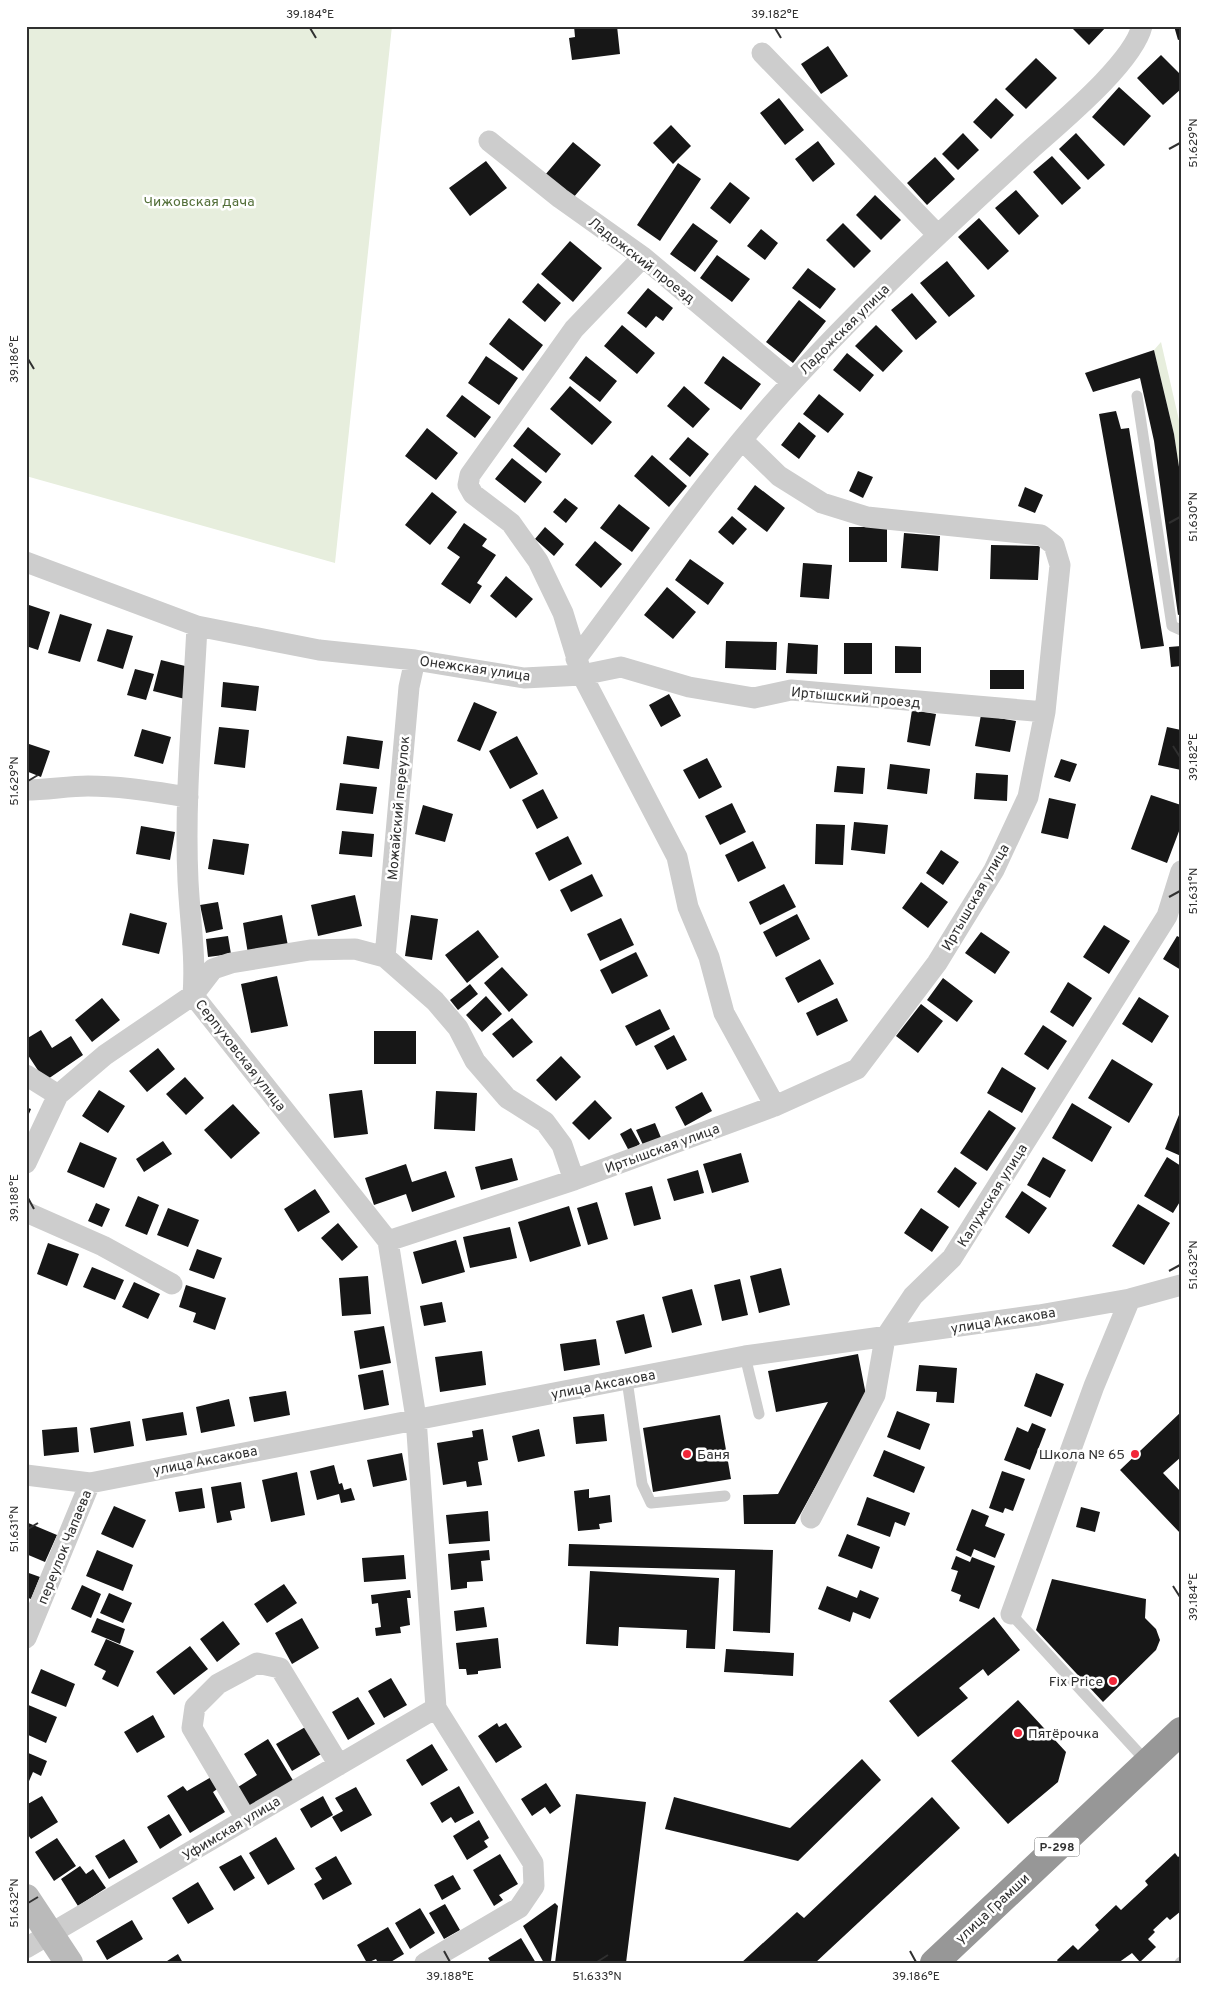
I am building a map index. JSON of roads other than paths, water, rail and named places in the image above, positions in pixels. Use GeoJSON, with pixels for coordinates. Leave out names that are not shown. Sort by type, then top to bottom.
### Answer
{"type":"FeatureCollection","features":[{"type":"Feature","properties":{"kind":"highway","name":"улица Грамши"},"geometry":{"type":"LineString","coordinates":[[934,1963],[1181,1730]]}},
{"type":"Feature","properties":{"kind":"street","name":"Ладожская улица"},"geometry":{"type":"LineString","coordinates":[[579,667],[742,440],[792,382],[937,234],[1074,110],[1117,68],[1142,26]]}},
{"type":"Feature","properties":{"kind":"street"},"geometry":{"type":"LineString","coordinates":[[762,53],[937,234]]}},
{"type":"Feature","properties":{"kind":"street","name":"Ладожский проезд"},"geometry":{"type":"LineString","coordinates":[[489,141],[560,198],[643,257],[792,382]]}},
{"type":"Feature","properties":{"kind":"street"},"geometry":{"type":"LineString","coordinates":[[643,257],[574,329],[470,475],[468,485],[473,494],[511,523],[538,561],[563,613],[579,667],[678,857],[688,907],[709,957],[724,1013],[775,1106]]}},
{"type":"Feature","properties":{"kind":"street","name":"Иртышская улица"},"geometry":{"type":"LineString","coordinates":[[388,1241],[574,1180],[775,1106],[857,1069],[937,963],[994,870],[1028,797],[1046,712],[1060,565],[1054,545],[1041,535],[867,517],[822,503],[779,476],[742,440]]}},
{"type":"Feature","properties":{"kind":"street","name":"Онежская улица"},"geometry":{"type":"LineString","coordinates":[[26,562],[197,626],[319,650],[415,660],[524,678],[579,667]]}},
{"type":"Feature","properties":{"kind":"street","name":"Серпуховская улица"},"geometry":{"type":"LineString","coordinates":[[197,626],[188,797],[188,882],[195,962],[193,995],[388,1241],[416,1418],[436,1708]]}},
{"type":"Feature","properties":{"kind":"street","name":"Можайский переулок"},"geometry":{"type":"LineString","coordinates":[[385,957],[409,687],[415,660]]}},
{"type":"Feature","properties":{"kind":"street","name":"Иртышский проезд"},"geometry":{"type":"LineString","coordinates":[[579,667],[621,667],[689,687],[754,698],[791,690],[1046,712]]}},
{"type":"Feature","properties":{"kind":"street"},"geometry":{"type":"LineString","coordinates":[[26,790],[54,790],[87,786],[138,789],[188,797]]}},
{"type":"Feature","properties":{"kind":"street","name":"Калужская улица"},"geometry":{"type":"LineString","coordinates":[[810,1518],[875,1395],[885,1338],[913,1296],[952,1258],[1167,916],[1181,871]]}},
{"type":"Feature","properties":{"kind":"street"},"geometry":{"type":"LineString","coordinates":[[26,1163],[58,1095],[105,1054],[193,995],[213,969],[231,963],[310,950],[355,949],[385,957],[435,1001],[458,1028],[475,1061],[507,1098],[545,1122],[562,1145],[574,1180]]}},
{"type":"Feature","properties":{"kind":"street"},"geometry":{"type":"LineString","coordinates":[[26,1075],[58,1095]]}},
{"type":"Feature","properties":{"kind":"street"},"geometry":{"type":"LineString","coordinates":[[26,1212],[104,1246],[172,1284]]}},
{"type":"Feature","properties":{"kind":"street","name":"улица Аксакова"},"geometry":{"type":"LineString","coordinates":[[26,1474],[90,1483],[416,1418],[627,1380],[745,1356],[885,1338],[1130,1299],[1181,1285]]}},
{"type":"Feature","properties":{"kind":"street"},"geometry":{"type":"LineString","coordinates":[[1011,1614],[1094,1386],[1130,1299]]}},
{"type":"Feature","properties":{"kind":"street","name":"переулок Чапаева"},"geometry":{"type":"LineString","coordinates":[[26,1638],[90,1483]]}},
{"type":"Feature","properties":{"kind":"street"},"geometry":{"type":"LineString","coordinates":[[246,1819],[192,1728],[195,1707],[218,1684],[257,1663],[280,1668],[338,1765]]}},
{"type":"Feature","properties":{"kind":"street"},"geometry":{"type":"LineString","coordinates":[[425,1963],[519,1908],[534,1886],[533,1863],[436,1708]]}},
{"type":"Feature","properties":{"kind":"street","name":"Уфимская улица"},"geometry":{"type":"LineString","coordinates":[[26,1948],[436,1708]]}},
{"type":"Feature","properties":{"kind":"street"},"geometry":{"type":"LineString","coordinates":[[26,1898],[52,1934],[69,1963]]}},
{"type":"Feature","properties":{"kind":"lane"},"geometry":{"type":"LineString","coordinates":[[1137,396],[1172,626],[1181,630]]}},
{"type":"Feature","properties":{"kind":"lane"},"geometry":{"type":"LineString","coordinates":[[745,1356],[759,1414]]}},
{"type":"Feature","properties":{"kind":"lane"},"geometry":{"type":"LineString","coordinates":[[627,1380],[642,1484],[651,1503],[725,1496]]}},
{"type":"Feature","properties":{"kind":"lane"},"geometry":{"type":"LineString","coordinates":[[1011,1614],[1147,1762]]}},
{"type":"Feature","properties":{"kind":"place","name":"Баня"},"geometry":{"type":"Point","coordinates":[687,1454]}},
{"type":"Feature","properties":{"kind":"place","name":"Школа № 65"},"geometry":{"type":"Point","coordinates":[1135,1454]}},
{"type":"Feature","properties":{"kind":"place","name":"Fix Price"},"geometry":{"type":"Point","coordinates":[1113,1681]}},
{"type":"Feature","properties":{"kind":"place","name":"Пятёрочка"},"geometry":{"type":"Point","coordinates":[1018,1733]}},
{"type":"Feature","properties":{"kind":"park label","name":"Чижовская дача"},"geometry":{"type":"Point","coordinates":[199,201]}}]}
